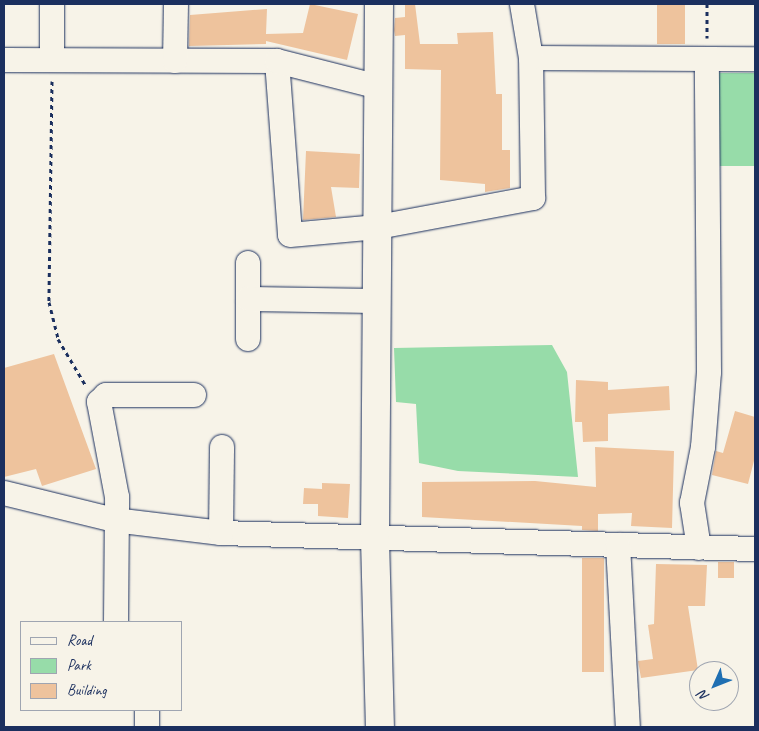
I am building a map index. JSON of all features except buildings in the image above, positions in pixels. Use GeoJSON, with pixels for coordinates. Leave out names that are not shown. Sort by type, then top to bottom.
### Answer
{"type":"FeatureCollection","features":[{"type":"Feature","properties":{"kind":"street"},"geometry":{"type":"LineString","coordinates":[[52,4],[52,60]]}},
{"type":"Feature","properties":{"kind":"street"},"geometry":{"type":"LineString","coordinates":[[175,61],[176,4]]}},
{"type":"Feature","properties":{"kind":"street"},"geometry":{"type":"LineString","coordinates":[[379,4],[375,539],[380,727]]}},
{"type":"Feature","properties":{"kind":"street"},"geometry":{"type":"LineString","coordinates":[[277,61],[290,235],[378,227],[533,198],[531,58],[522,4]]}},
{"type":"Feature","properties":{"kind":"street"},"geometry":{"type":"LineString","coordinates":[[531,58],[755,59]]}},
{"type":"Feature","properties":{"kind":"street"},"geometry":{"type":"LineString","coordinates":[[699,548],[692,503],[703,447],[709,372],[707,59]]}},
{"type":"Feature","properties":{"kind":"street"},"geometry":{"type":"LineString","coordinates":[[4,60],[277,61],[378,87]]}},
{"type":"Feature","properties":{"kind":"street"},"geometry":{"type":"LineString","coordinates":[[248,263],[248,339]]}},
{"type":"Feature","properties":{"kind":"street"},"geometry":{"type":"LineString","coordinates":[[248,299],[377,301]]}},
{"type":"Feature","properties":{"kind":"street"},"geometry":{"type":"LineString","coordinates":[[116,621],[114,520],[117,497],[99,402],[106,395],[194,394]]}},
{"type":"Feature","properties":{"kind":"street"},"geometry":{"type":"LineString","coordinates":[[221,533],[222,447]]}},
{"type":"Feature","properties":{"kind":"street"},"geometry":{"type":"LineString","coordinates":[[4,493],[114,520],[221,533],[755,549]]}},
{"type":"Feature","properties":{"kind":"street"},"geometry":{"type":"LineString","coordinates":[[618,545],[628,727]]}},
{"type":"Feature","properties":{"kind":"street"},"geometry":{"type":"LineString","coordinates":[[147,711],[147,727]]}},
{"type":"Feature","properties":{"kind":"path"},"geometry":{"type":"LineString","coordinates":[[707,4],[707,59]]}},
{"type":"Feature","properties":{"kind":"path"},"geometry":{"type":"LineString","coordinates":[[52,60],[49,302],[58,339],[81,380],[99,402]]}},
{"type":"Feature","properties":{"kind":"green space"},"geometry":{"type":"Polygon","coordinates":[[[717,73],[755,73],[755,166],[717,166],[717,73]]]}},
{"type":"Feature","properties":{"kind":"green space"},"geometry":{"type":"Polygon","coordinates":[[[552,345],[567,372],[578,477],[458,471],[419,463],[416,404],[396,402],[394,348],[552,345]]]}}]}
